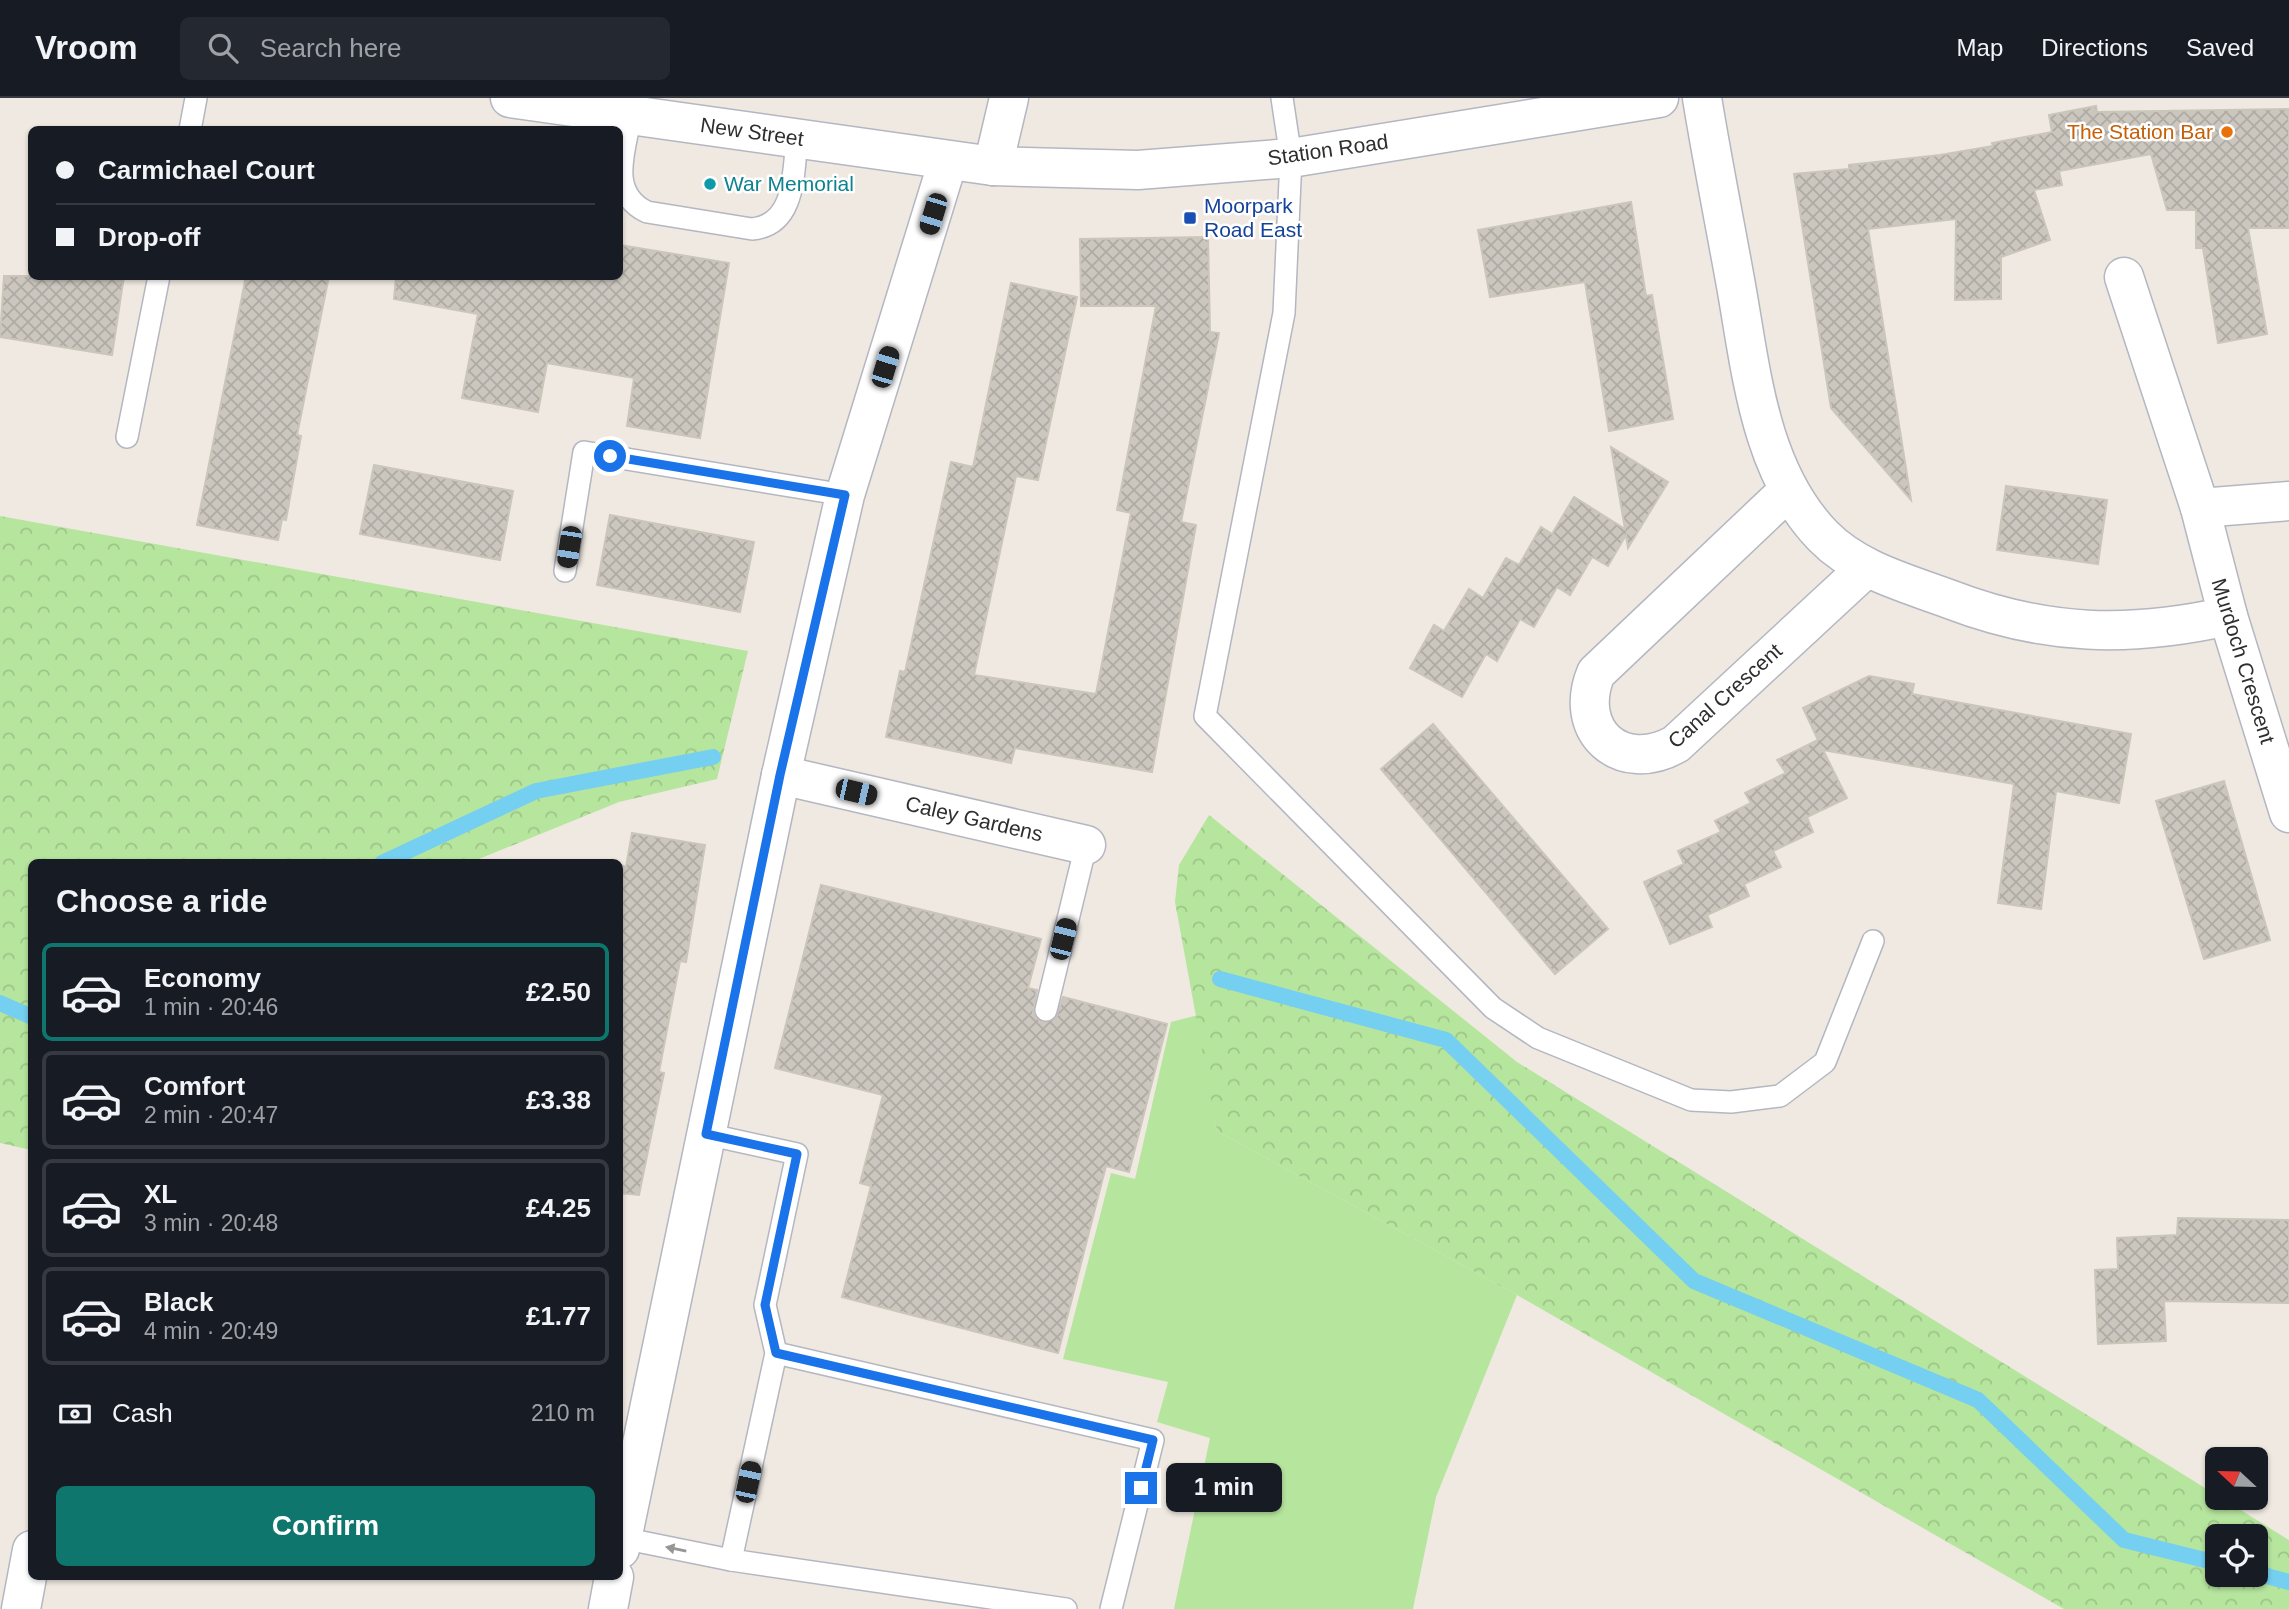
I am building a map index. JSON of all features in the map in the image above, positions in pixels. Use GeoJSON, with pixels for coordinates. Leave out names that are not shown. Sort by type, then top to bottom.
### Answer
{"type":"FeatureCollection","features":[{"type":"Feature","properties":{"kind":"street","name":"New Street"},"geometry":{"type":"LineString","coordinates":[[510,98],[993,166]]}},
{"type":"Feature","properties":{"kind":"street"},"geometry":{"type":"LineString","coordinates":[[993,166],[1009,98]]}},
{"type":"Feature","properties":{"kind":"street","name":"Station Road"},"geometry":{"type":"LineString","coordinates":[[993,166],[1138,170],[1291,158],[1659,98]]}},
{"type":"Feature","properties":{"kind":"street"},"geometry":{"type":"LineString","coordinates":[[1702,98],[1759,414],[1789,490],[1823,536],[1866,568],[1988,614],[2033,625],[2086,632],[2134,630],[2177,627],[2228,616]]}},
{"type":"Feature","properties":{"kind":"street"},"geometry":{"type":"LineString","coordinates":[[623,1528],[780,775],[845,495],[948,161]]}},
{"type":"Feature","properties":{"kind":"street","name":"Murdoch Crescent"},"geometry":{"type":"LineString","coordinates":[[2124,278],[2200,508],[2228,616],[2289,813]]}},
{"type":"Feature","properties":{"kind":"street","name":"Canal Crescent"},"geometry":{"type":"LineString","coordinates":[[1789,490],[1596,673],[1588,704],[1591,720],[1611,746],[1627,753],[1644,755],[1661,752],[1676,744],[1866,568]]}},
{"type":"Feature","properties":{"kind":"street"},"geometry":{"type":"LineString","coordinates":[[2200,508],[2289,501]]}},
{"type":"Feature","properties":{"kind":"street","name":"Caley Gardens"},"geometry":{"type":"LineString","coordinates":[[780,775],[1086,845]]}},
{"type":"Feature","properties":{"kind":"street"},"geometry":{"type":"LineString","coordinates":[[21,1609],[28,1571]]}},
{"type":"Feature","properties":{"kind":"street"},"geometry":{"type":"LineString","coordinates":[[608,1609],[613,1580]]}},
{"type":"Feature","properties":{"kind":"lane"},"geometry":{"type":"LineString","coordinates":[[191,126],[196,98]]}},
{"type":"Feature","properties":{"kind":"lane"},"geometry":{"type":"LineString","coordinates":[[1282,98],[1291,158],[1284,313],[1205,716],[1493,1008],[1538,1038],[1692,1100],[1731,1102],[1780,1096],[1825,1062],[1873,942]]}},
{"type":"Feature","properties":{"kind":"lane"},"geometry":{"type":"LineString","coordinates":[[623,161],[631,115]]}},
{"type":"Feature","properties":{"kind":"lane"},"geometry":{"type":"LineString","coordinates":[[623,187],[627,198],[647,212],[752,229],[763,228],[774,222],[788,203],[797,139]]}},
{"type":"Feature","properties":{"kind":"lane"},"geometry":{"type":"LineString","coordinates":[[127,437],[158,280]]}},
{"type":"Feature","properties":{"kind":"lane"},"geometry":{"type":"LineString","coordinates":[[565,571],[584,452],[845,495]]}},
{"type":"Feature","properties":{"kind":"lane"},"geometry":{"type":"LineString","coordinates":[[1045,1010],[1086,845]]}},
{"type":"Feature","properties":{"kind":"lane"},"geometry":{"type":"LineString","coordinates":[[706,1134],[797,1154],[765,1305],[776,1353],[731,1560]]}},
{"type":"Feature","properties":{"kind":"lane"},"geometry":{"type":"LineString","coordinates":[[776,1353],[1153,1440],[1111,1609]]}},
{"type":"Feature","properties":{"kind":"lane"},"geometry":{"type":"LineString","coordinates":[[623,1542],[1066,1609]]}},
{"type":"Feature","properties":{"kind":"green space"},"geometry":{"type":"Polygon","coordinates":[[[0,516],[748,651],[717,779],[619,802],[479,859],[28,859],[28,1149],[0,1143],[0,516]]]}},
{"type":"Feature","properties":{"kind":"green space"},"geometry":{"type":"Polygon","coordinates":[[[1209,815],[1517,1062],[2205,1488],[2205,1510],[2241,1510],[2263,1524],[2205,1524],[2205,1587],[2268,1587],[2268,1527],[2289,1540],[2289,1609],[2064,1609],[1517,1295],[1217,1131],[1175,902],[1179,865],[1209,815]]]}},
{"type":"Feature","properties":{"kind":"green space"},"geometry":{"type":"Polygon","coordinates":[[[1198,1015],[1217,1131],[1517,1295],[1436,1497],[1413,1609],[1174,1609],[1210,1438],[1157,1422],[1168,1382],[1063,1359],[1111,1173],[1135,1179],[1171,1022],[1198,1015]]]}},
{"type":"Feature","properties":{"kind":"building"},"geometry":{"type":"Polygon","coordinates":[[[2096,106],[2097,112],[2289,109],[2289,228],[2248,228],[2267,334],[2218,343],[2203,248],[2196,248],[2196,210],[2167,210],[2151,154],[2059,171],[2062,185],[2034,190],[2050,240],[2001,257],[2001,299],[1955,300],[1956,219],[1868,229],[1911,500],[1831,408],[1794,174],[1849,169],[1849,165],[1993,146],[1992,143],[2052,132],[2049,115],[2096,106]]]}},
{"type":"Feature","properties":{"kind":"building"},"geometry":{"type":"Polygon","coordinates":[[[1631,202],[1646,296],[1652,295],[1673,419],[1609,431],[1585,282],[1490,297],[1478,230],[1631,202]]]}},
{"type":"Feature","properties":{"kind":"building"},"geometry":{"type":"Polygon","coordinates":[[[1208,237],[1210,332],[1219,333],[1181,522],[1196,525],[1152,772],[1015,748],[1011,763],[886,737],[900,671],[905,672],[951,462],[973,467],[1011,283],[1077,297],[1038,480],[1016,476],[974,675],[1096,694],[1131,513],[1117,510],[1156,306],[1081,306],[1080,239],[1208,237]]]}},
{"type":"Feature","properties":{"kind":"building"},"geometry":{"type":"Polygon","coordinates":[[[623,245],[729,263],[700,438],[627,426],[634,378],[547,363],[538,412],[462,398],[478,314],[394,299],[396,280],[623,280],[623,245]]]}},
{"type":"Feature","properties":{"kind":"building"},"geometry":{"type":"Polygon","coordinates":[[[4,276],[28,276],[28,280],[123,280],[112,355],[0,337],[4,276]]]}},
{"type":"Feature","properties":{"kind":"building"},"geometry":{"type":"Polygon","coordinates":[[[245,280],[328,280],[297,435],[301,436],[286,520],[282,519],[278,540],[197,525],[245,280]]]}},
{"type":"Feature","properties":{"kind":"building"},"geometry":{"type":"Polygon","coordinates":[[[1611,447],[1668,482],[1628,548],[1626,535],[1608,566],[1592,557],[1570,595],[1557,587],[1534,627],[1520,619],[1497,661],[1486,654],[1462,697],[1410,668],[1434,625],[1444,631],[1469,589],[1483,598],[1506,558],[1519,565],[1541,527],[1552,534],[1574,497],[1625,529],[1611,447]]]}},
{"type":"Feature","properties":{"kind":"building"},"geometry":{"type":"Polygon","coordinates":[[[374,465],[513,491],[500,560],[360,534],[374,465]]]}},
{"type":"Feature","properties":{"kind":"building"},"geometry":{"type":"Polygon","coordinates":[[[2006,486],[2107,500],[2098,564],[1997,550],[2006,486]]]}},
{"type":"Feature","properties":{"kind":"building"},"geometry":{"type":"Polygon","coordinates":[[[610,515],[754,542],[740,612],[597,585],[610,515]]]}},
{"type":"Feature","properties":{"kind":"building"},"geometry":{"type":"Polygon","coordinates":[[[1869,676],[1914,684],[1912,694],[2131,734],[2119,803],[2056,791],[2041,909],[1998,903],[2014,784],[1823,750],[1847,798],[1807,817],[1813,832],[1773,851],[1781,867],[1744,884],[1749,896],[1707,915],[1712,927],[1670,944],[1644,882],[1684,864],[1678,851],[1721,832],[1715,821],[1751,803],[1745,793],[1786,773],[1777,760],[1818,740],[1803,708],[1869,676]]]}},
{"type":"Feature","properties":{"kind":"building"},"geometry":{"type":"Polygon","coordinates":[[[1433,724],[1608,929],[1555,974],[1381,769],[1433,724]]]}},
{"type":"Feature","properties":{"kind":"building"},"geometry":{"type":"Polygon","coordinates":[[[2224,781],[2270,940],[2204,959],[2156,801],[2224,781]]]}},
{"type":"Feature","properties":{"kind":"building"},"geometry":{"type":"Polygon","coordinates":[[[632,833],[705,845],[686,962],[680,961],[659,1072],[664,1073],[639,1195],[623,1193],[623,866],[626,867],[632,833]]]}},
{"type":"Feature","properties":{"kind":"building"},"geometry":{"type":"Polygon","coordinates":[[[821,885],[1041,939],[1028,988],[1037,990],[1033,1013],[1042,1023],[1056,1018],[1063,997],[1167,1024],[1129,1172],[1106,1166],[1058,1353],[842,1297],[871,1186],[860,1183],[883,1095],[775,1068],[821,885]]]}},
{"type":"Feature","properties":{"kind":"building"},"geometry":{"type":"Polygon","coordinates":[[[2178,1218],[2289,1220],[2289,1303],[2164,1301],[2166,1341],[2098,1344],[2095,1270],[2118,1269],[2117,1238],[2177,1235],[2178,1218]]]}},
{"type":"Feature","properties":{"kind":"waterway"},"geometry":{"type":"LineString","coordinates":[[391,859],[536,791],[713,757]]}},
{"type":"Feature","properties":{"kind":"waterway"},"geometry":{"type":"LineString","coordinates":[[1220,979],[1446,1040],[1694,1281],[1978,1400],[2124,1540],[2205,1560]]}},
{"type":"Feature","properties":{"kind":"waterway"},"geometry":{"type":"LineString","coordinates":[[0,1003],[28,1015]]}},
{"type":"Feature","properties":{"kind":"waterway"},"geometry":{"type":"LineString","coordinates":[[2268,1576],[2289,1582]]}},
{"type":"Feature","properties":{"kind":"place","name":"The Station Bar"},"geometry":{"type":"Point","coordinates":[2227,132]}},
{"type":"Feature","properties":{"kind":"place","name":"War Memorial"},"geometry":{"type":"Point","coordinates":[710,184]}},
{"type":"Feature","properties":{"kind":"place","name":"Moorpark Road East"},"geometry":{"type":"Point","coordinates":[1190,218]}},
{"type":"Feature","properties":{"kind":"route"},"geometry":{"type":"LineString","coordinates":[[610,456],[845,495],[780,775],[706,1134],[797,1154],[765,1305],[776,1353],[1153,1440],[1141,1488]]}}]}
